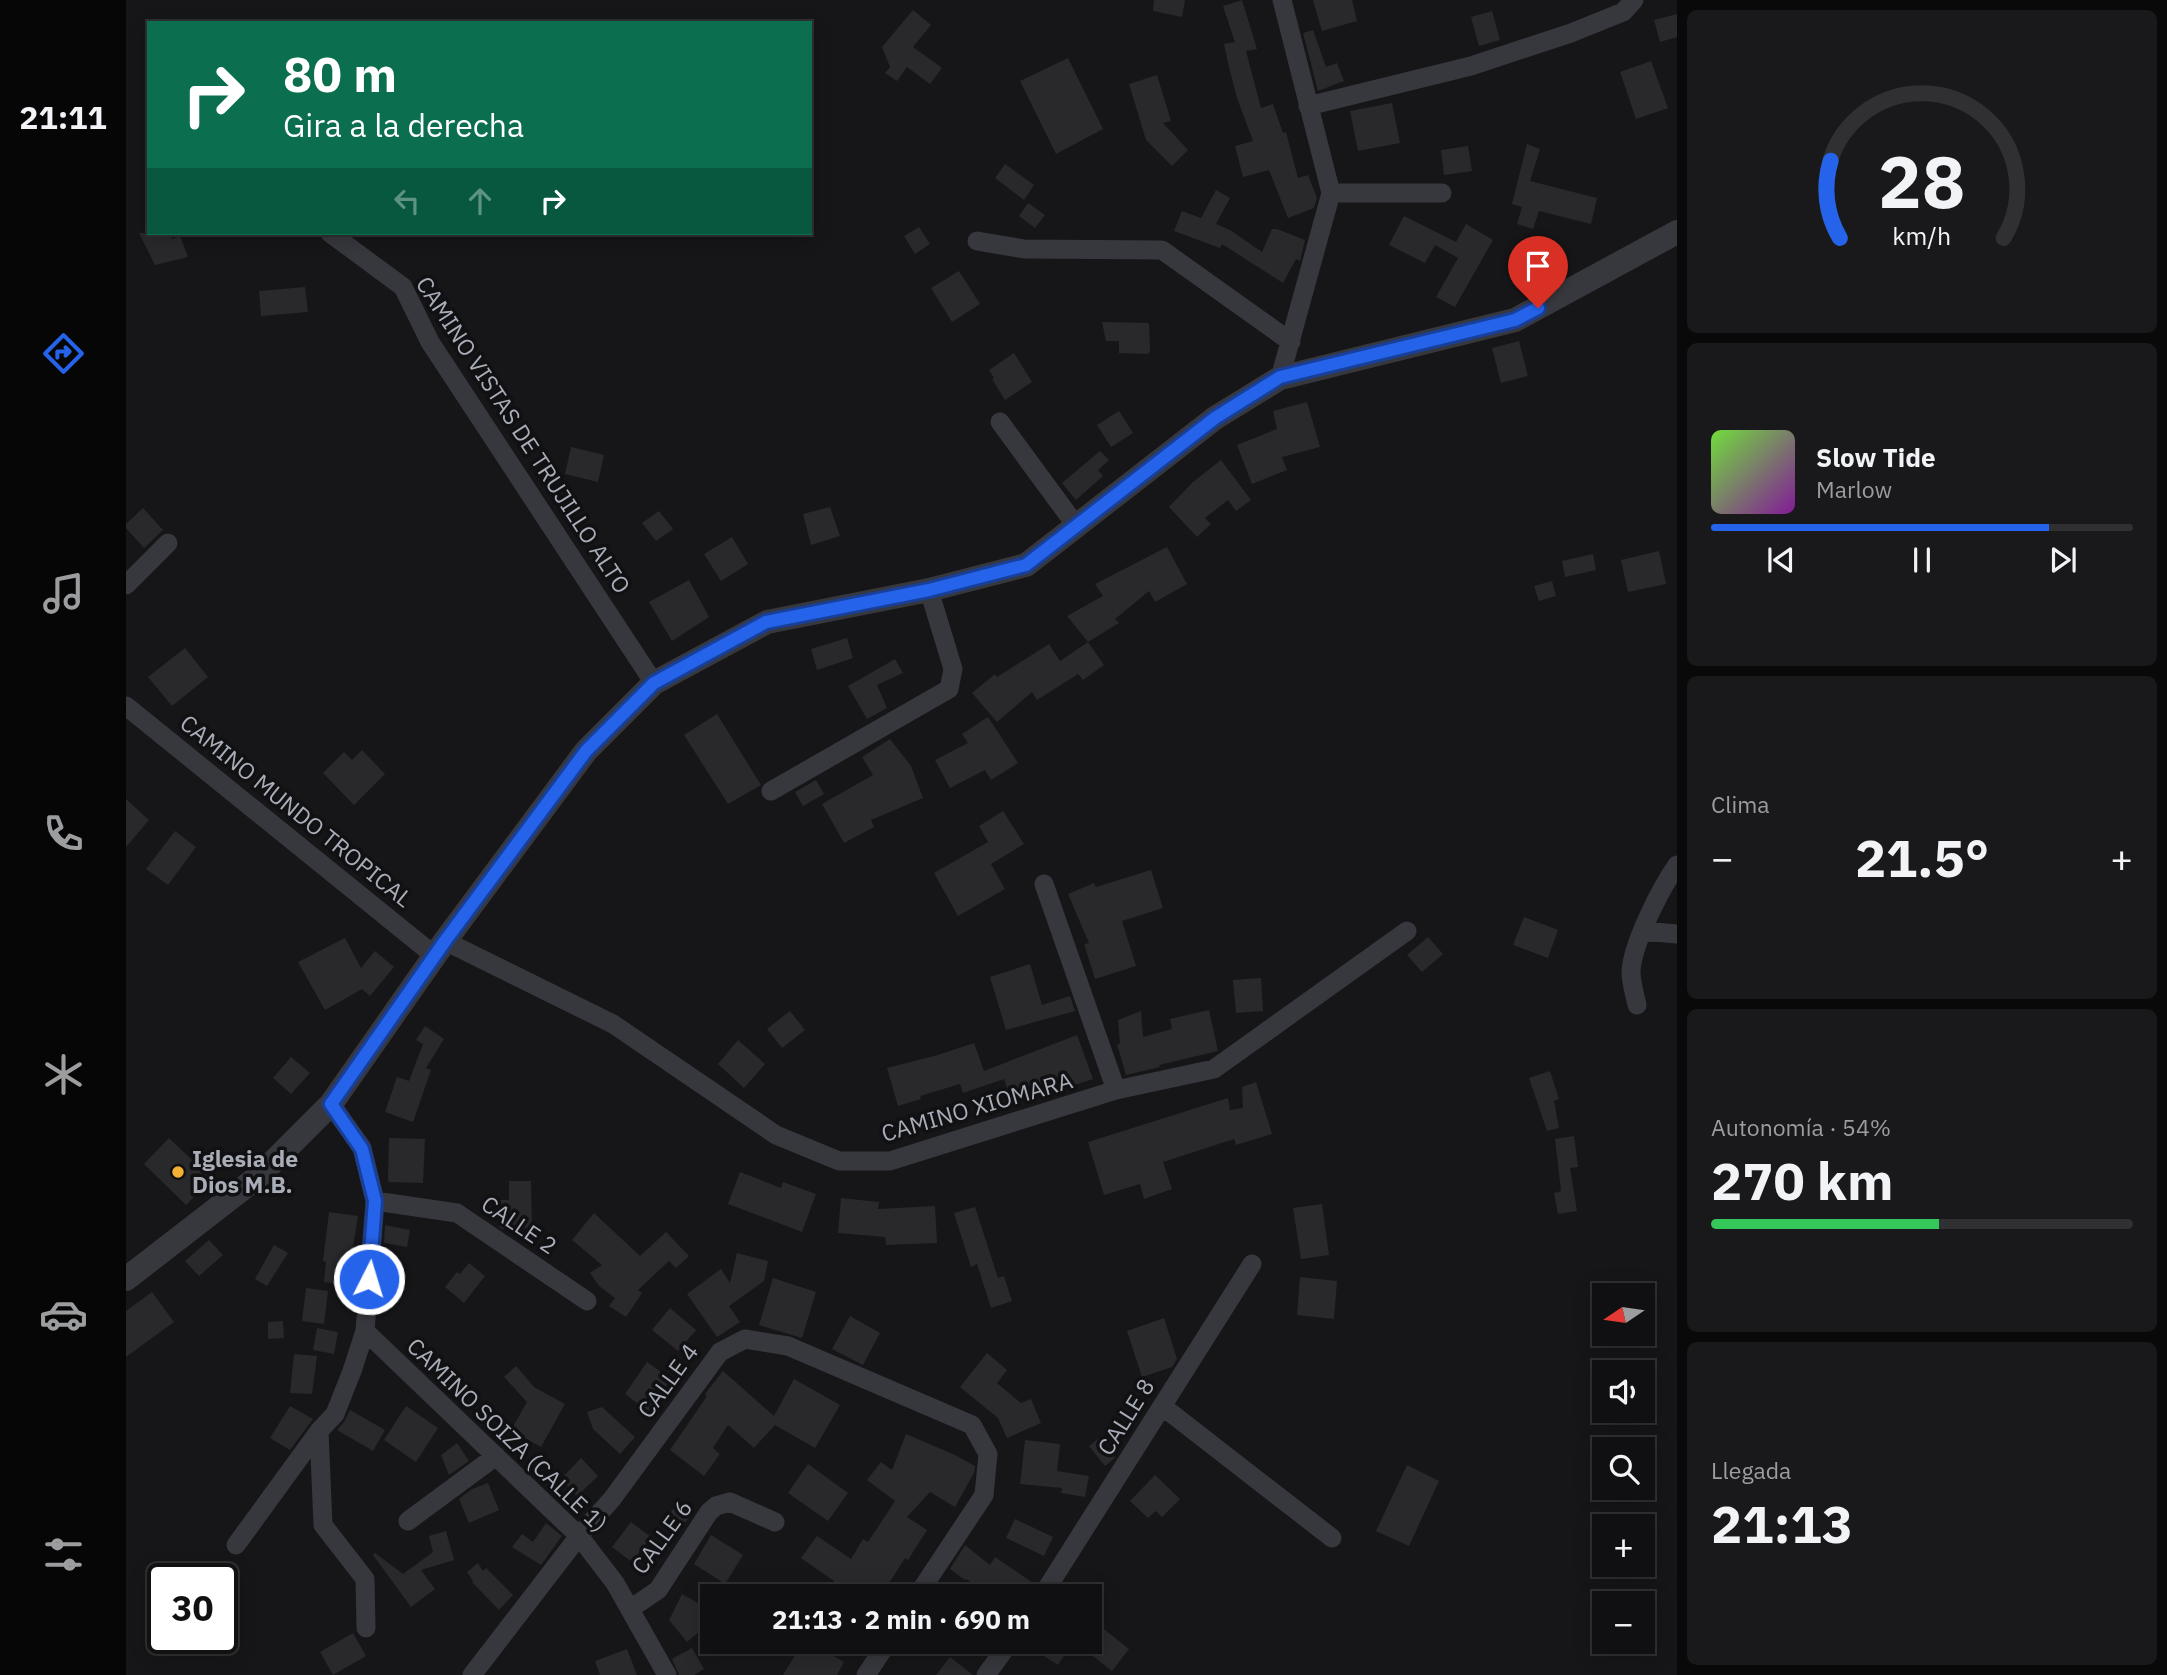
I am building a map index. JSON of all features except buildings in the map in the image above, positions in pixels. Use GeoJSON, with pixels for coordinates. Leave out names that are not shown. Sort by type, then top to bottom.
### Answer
{"type":"FeatureCollection","features":[{"type":"Feature","properties":{"kind":"street"},"geometry":{"type":"LineString","coordinates":[[1280,377],[1331,193],[1282,0]]}},
{"type":"Feature","properties":{"kind":"street"},"geometry":{"type":"LineString","coordinates":[[1308,106],[1471,66],[1571,33],[1623,12],[1634,0]]}},
{"type":"Feature","properties":{"kind":"street"},"geometry":{"type":"LineString","coordinates":[[1331,193],[1443,193]]}},
{"type":"Feature","properties":{"kind":"street"},"geometry":{"type":"LineString","coordinates":[[128,1275],[259,1176],[331,1104],[440,948],[586,751],[654,683],[766,622],[929,590],[1026,565],[1215,418],[1280,377],[1515,320],[1677,232]]}},
{"type":"Feature","properties":{"kind":"street","name":"CAMINO VISTAS DE TRUJILLO ALTO"},"geometry":{"type":"LineString","coordinates":[[333,235],[403,287],[430,342],[654,683]]}},
{"type":"Feature","properties":{"kind":"street"},"geometry":{"type":"LineString","coordinates":[[977,241],[1024,249],[1162,250],[1291,342]]}},
{"type":"Feature","properties":{"kind":"street"},"geometry":{"type":"LineString","coordinates":[[1000,422],[1077,527]]}},
{"type":"Feature","properties":{"kind":"street"},"geometry":{"type":"LineString","coordinates":[[126,585],[169,543]]}},
{"type":"Feature","properties":{"kind":"street"},"geometry":{"type":"LineString","coordinates":[[771,791],[949,689],[953,670],[929,590]]}},
{"type":"Feature","properties":{"kind":"street","name":"CAMINO MUNDO TROPICAL"},"geometry":{"type":"LineString","coordinates":[[126,706],[440,948]]}},
{"type":"Feature","properties":{"kind":"street"},"geometry":{"type":"LineString","coordinates":[[1637,1005],[1631,971],[1643,931],[1664,884],[1677,864]]}},
{"type":"Feature","properties":{"kind":"street"},"geometry":{"type":"LineString","coordinates":[[1044,884],[1116,1090]]}},
{"type":"Feature","properties":{"kind":"street","name":"CAMINO XIOMARA"},"geometry":{"type":"LineString","coordinates":[[440,948],[613,1024],[776,1135],[839,1161],[890,1161],[1116,1090],[1214,1069],[1406,931]]}},
{"type":"Feature","properties":{"kind":"street"},"geometry":{"type":"LineString","coordinates":[[1643,931],[1677,934]]}},
{"type":"Feature","properties":{"kind":"street"},"geometry":{"type":"LineString","coordinates":[[236,1545],[319,1431],[335,1414],[365,1331],[375,1201],[362,1149],[331,1104]]}},
{"type":"Feature","properties":{"kind":"street","name":"CALLE 2"},"geometry":{"type":"LineString","coordinates":[[375,1201],[457,1213],[587,1301]]}},
{"type":"Feature","properties":{"kind":"street","name":"CALLE 8"},"geometry":{"type":"LineString","coordinates":[[1050,1584],[1252,1264]]}},
{"type":"Feature","properties":{"kind":"street","name":"CAMINO SOIZA (CALLE 1)"},"geometry":{"type":"LineString","coordinates":[[365,1331],[579,1536],[615,1583],[667,1675]]}},
{"type":"Feature","properties":{"kind":"street","name":"CALLE 4"},"geometry":{"type":"LineString","coordinates":[[472,1675],[579,1536],[612,1499],[720,1352],[745,1339],[788,1346],[972,1424],[988,1454],[984,1495],[925,1584]]}},
{"type":"Feature","properties":{"kind":"street"},"geometry":{"type":"LineString","coordinates":[[1162,1406],[1332,1538]]}},
{"type":"Feature","properties":{"kind":"street"},"geometry":{"type":"LineString","coordinates":[[319,1431],[323,1525],[365,1579],[366,1628]]}},
{"type":"Feature","properties":{"kind":"street"},"geometry":{"type":"LineString","coordinates":[[408,1521],[496,1456]]}},
{"type":"Feature","properties":{"kind":"street","name":"CALLE 6"},"geometry":{"type":"LineString","coordinates":[[630,1609],[657,1590],[709,1512],[716,1506],[730,1502],[775,1522]]}},
{"type":"Feature","properties":{"kind":"street"},"geometry":{"type":"LineString","coordinates":[[866,1675],[880,1654]]}},
{"type":"Feature","properties":{"kind":"street"},"geometry":{"type":"LineString","coordinates":[[986,1675],[1001,1654]]}},
{"type":"Feature","properties":{"kind":"place","name":"Iglesia de Dios M.B."},"geometry":{"type":"Point","coordinates":[178,1172]}},
{"type":"Feature","properties":{"kind":"route"},"geometry":{"type":"LineString","coordinates":[[369,1279],[375,1201],[362,1149],[331,1104],[445,941],[586,751],[654,683],[766,622],[929,590],[1026,565],[1215,418],[1280,377],[1515,320],[1538,308]]}}]}
